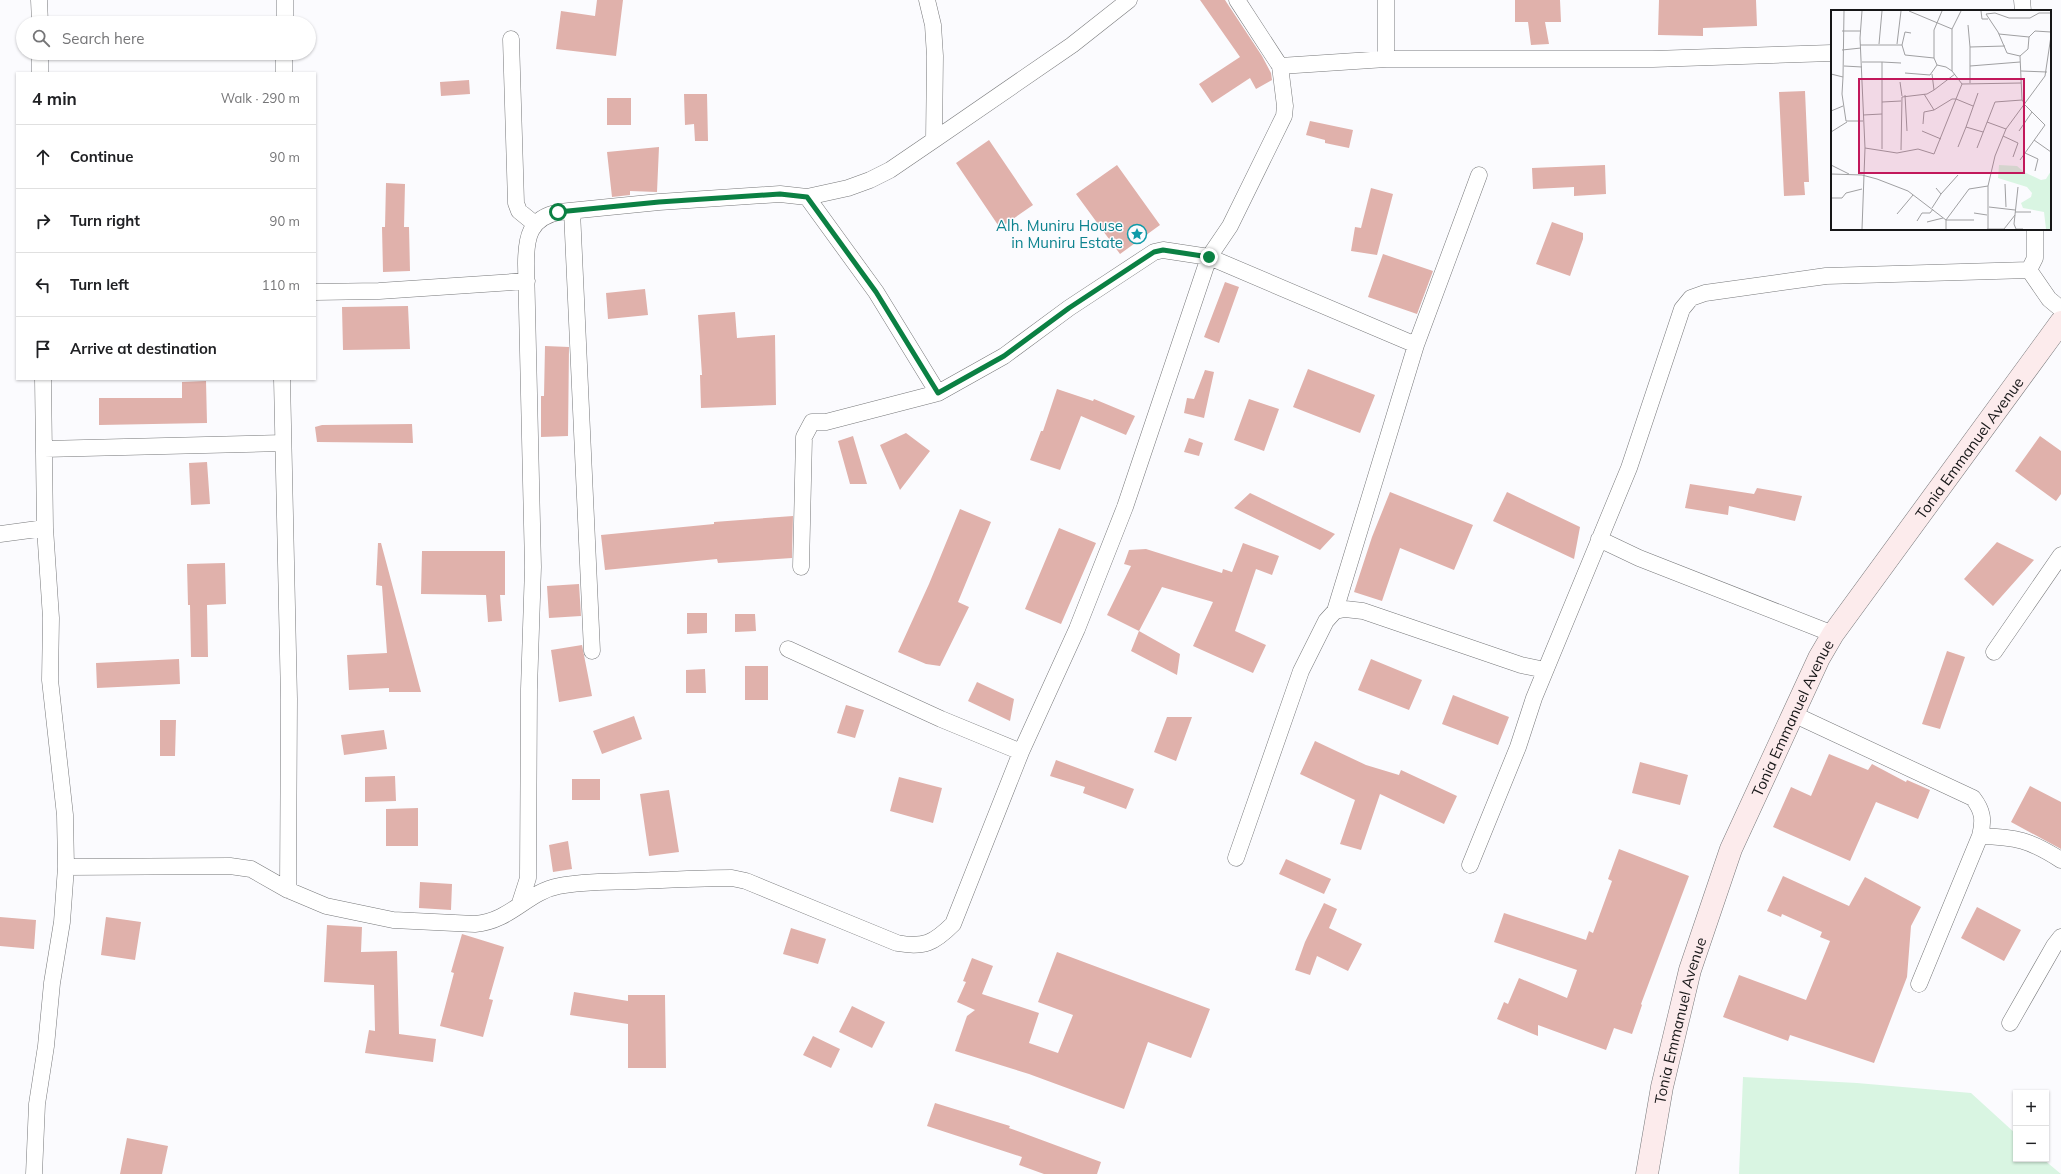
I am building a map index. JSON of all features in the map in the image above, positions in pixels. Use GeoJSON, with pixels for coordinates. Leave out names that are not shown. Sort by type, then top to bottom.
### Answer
{"type":"FeatureCollection","features":[{"type":"Feature","properties":{"kind":"street"},"geometry":{"type":"LineString","coordinates":[[40,0],[40,16]]}},
{"type":"Feature","properties":{"kind":"street"},"geometry":{"type":"LineString","coordinates":[[285,0],[285,16]]}},
{"type":"Feature","properties":{"kind":"street"},"geometry":{"type":"LineString","coordinates":[[927,0],[933,25],[935,56],[934,140]]}},
{"type":"Feature","properties":{"kind":"street"},"geometry":{"type":"LineString","coordinates":[[519,906],[528,878],[529,689],[533,567],[526,248],[529,234],[535,224],[545,215],[659,202],[780,194],[807,197],[848,188],[870,180],[890,170],[1072,45],[1129,0]]}},
{"type":"Feature","properties":{"kind":"street"},"geometry":{"type":"LineString","coordinates":[[66,867],[230,866],[251,869],[288,890],[326,906],[393,920],[475,924],[488,923],[501,918],[547,890],[559,886],[586,882],[732,878],[746,881],[896,943],[912,946],[929,943],[940,937],[953,924],[1021,752],[1076,629],[1125,507],[1209,257],[1230,226],[1284,116],[1285,106],[1280,66],[1237,0]]}},
{"type":"Feature","properties":{"kind":"street"},"geometry":{"type":"LineString","coordinates":[[1386,0],[1386,59]]}},
{"type":"Feature","properties":{"kind":"street"},"geometry":{"type":"LineString","coordinates":[[2022,0],[2023,10]]}},
{"type":"Feature","properties":{"kind":"street"},"geometry":{"type":"LineString","coordinates":[[511,39],[516,203],[519,212],[535,224]]}},
{"type":"Feature","properties":{"kind":"street"},"geometry":{"type":"LineString","coordinates":[[1280,66],[1386,59],[1653,59],[1831,53]]}},
{"type":"Feature","properties":{"kind":"street"},"geometry":{"type":"LineString","coordinates":[[40,60],[40,72]]}},
{"type":"Feature","properties":{"kind":"street"},"geometry":{"type":"LineString","coordinates":[[284,60],[284,72]]}},
{"type":"Feature","properties":{"kind":"street"},"geometry":{"type":"LineString","coordinates":[[1236,858],[1301,671],[1326,621],[1335,611],[1416,345],[1479,175]]}},
{"type":"Feature","properties":{"kind":"street"},"geometry":{"type":"LineString","coordinates":[[807,197],[876,292],[938,393]]}},
{"type":"Feature","properties":{"kind":"street"},"geometry":{"type":"LineString","coordinates":[[572,211],[592,651]]}},
{"type":"Feature","properties":{"kind":"street"},"geometry":{"type":"LineString","coordinates":[[2029,270],[2035,258],[2035,230]]}},
{"type":"Feature","properties":{"kind":"street"},"geometry":{"type":"LineString","coordinates":[[801,567],[804,437],[812,422],[826,422],[938,393],[1004,356],[1069,308],[1154,252],[1163,250],[1209,257],[1416,345]]}},
{"type":"Feature","properties":{"kind":"street"},"geometry":{"type":"LineString","coordinates":[[2029,270],[2049,299],[2061,320]]}},
{"type":"Feature","properties":{"kind":"street"},"geometry":{"type":"LineString","coordinates":[[1470,866],[1518,747],[1545,670],[1629,468],[1682,309],[1691,298],[1704,293],[1826,276],[2029,270]]}},
{"type":"Feature","properties":{"kind":"street"},"geometry":{"type":"LineString","coordinates":[[316,292],[379,291],[527,281]]}},
{"type":"Feature","properties":{"kind":"street","name":"Tonia Emmanuel Avenue"},"geometry":{"type":"LineString","coordinates":[[1647,1174],[1662,1087],[1690,970],[1731,849],[1818,658],[1833,634],[2061,320]]}},
{"type":"Feature","properties":{"kind":"street"},"geometry":{"type":"LineString","coordinates":[[34,1174],[37,1104],[46,1046],[52,983],[62,922],[66,867],[65,815],[50,680],[51,618],[45,528],[43,380]]}},
{"type":"Feature","properties":{"kind":"street"},"geometry":{"type":"LineString","coordinates":[[282,380],[289,699],[288,890]]}},
{"type":"Feature","properties":{"kind":"street"},"geometry":{"type":"LineString","coordinates":[[44,449],[283,443]]}},
{"type":"Feature","properties":{"kind":"street"},"geometry":{"type":"LineString","coordinates":[[0,534],[45,528]]}},
{"type":"Feature","properties":{"kind":"street"},"geometry":{"type":"LineString","coordinates":[[1599,539],[1639,558],[1833,634]]}},
{"type":"Feature","properties":{"kind":"street"},"geometry":{"type":"LineString","coordinates":[[1994,652],[2061,555]]}},
{"type":"Feature","properties":{"kind":"street"},"geometry":{"type":"LineString","coordinates":[[1335,611],[1345,609],[1363,611],[1521,665],[1545,670]]}},
{"type":"Feature","properties":{"kind":"street"},"geometry":{"type":"LineString","coordinates":[[788,649],[941,719],[1021,752]]}},
{"type":"Feature","properties":{"kind":"street"},"geometry":{"type":"LineString","coordinates":[[1793,714],[1973,798],[1980,806],[1983,818],[1980,836],[1919,984]]}},
{"type":"Feature","properties":{"kind":"street"},"geometry":{"type":"LineString","coordinates":[[1980,836],[2017,838],[2046,851],[2061,860]]}},
{"type":"Feature","properties":{"kind":"street"},"geometry":{"type":"LineString","coordinates":[[528,878],[547,890]]}},
{"type":"Feature","properties":{"kind":"street"},"geometry":{"type":"LineString","coordinates":[[2010,1023],[2054,946],[2061,937]]}},
{"type":"Feature","properties":{"kind":"green space"},"geometry":{"type":"Polygon","coordinates":[[[1743,1077],[1857,1083],[1971,1093],[2013,1131],[2013,1162],[2047,1162],[2061,1174],[1739,1174],[1743,1077]]]}},
{"type":"Feature","properties":{"kind":"building"},"geometry":{"type":"Polygon","coordinates":[[[597,0],[623,0],[616,56],[556,49],[561,11],[595,16],[597,0]]]}},
{"type":"Feature","properties":{"kind":"building"},"geometry":{"type":"Polygon","coordinates":[[[1200,0],[1225,0],[1262,56],[1271,73],[1272,80],[1256,89],[1250,78],[1212,103],[1199,84],[1240,57],[1200,0]]]}},
{"type":"Feature","properties":{"kind":"building"},"geometry":{"type":"Polygon","coordinates":[[[1515,0],[1560,0],[1561,22],[1545,22],[1549,44],[1531,45],[1528,22],[1515,22],[1515,0]]]}},
{"type":"Feature","properties":{"kind":"building"},"geometry":{"type":"Polygon","coordinates":[[[1659,0],[1756,0],[1757,26],[1703,28],[1703,36],[1658,35],[1659,0]]]}},
{"type":"Feature","properties":{"kind":"building"},"geometry":{"type":"Polygon","coordinates":[[[469,80],[470,94],[441,96],[440,82],[469,80]]]}},
{"type":"Feature","properties":{"kind":"building"},"geometry":{"type":"Polygon","coordinates":[[[1805,91],[1809,182],[1804,182],[1805,195],[1784,196],[1779,92],[1805,91]]]}},
{"type":"Feature","properties":{"kind":"building"},"geometry":{"type":"Polygon","coordinates":[[[684,94],[707,94],[708,141],[695,141],[694,124],[685,125],[684,94]]]}},
{"type":"Feature","properties":{"kind":"building"},"geometry":{"type":"Polygon","coordinates":[[[607,98],[631,98],[631,125],[607,125],[607,98]]]}},
{"type":"Feature","properties":{"kind":"building"},"geometry":{"type":"Polygon","coordinates":[[[1310,121],[1353,130],[1349,148],[1325,143],[1325,140],[1306,135],[1310,121]]]}},
{"type":"Feature","properties":{"kind":"building"},"geometry":{"type":"Polygon","coordinates":[[[989,140],[1033,205],[1000,228],[956,163],[989,140]]]}},
{"type":"Feature","properties":{"kind":"building"},"geometry":{"type":"Polygon","coordinates":[[[659,147],[657,192],[630,191],[630,195],[612,197],[607,152],[659,147]]]}},
{"type":"Feature","properties":{"kind":"building"},"geometry":{"type":"Polygon","coordinates":[[[1117,165],[1160,225],[1120,254],[1076,194],[1117,165]]]}},
{"type":"Feature","properties":{"kind":"building"},"geometry":{"type":"Polygon","coordinates":[[[1605,165],[1606,194],[1574,196],[1574,187],[1533,189],[1532,168],[1605,165]]]}},
{"type":"Feature","properties":{"kind":"building"},"geometry":{"type":"Polygon","coordinates":[[[386,183],[405,184],[404,227],[409,227],[410,271],[383,272],[382,227],[385,227],[386,183]]]}},
{"type":"Feature","properties":{"kind":"building"},"geometry":{"type":"Polygon","coordinates":[[[1371,188],[1393,194],[1377,255],[1351,251],[1355,227],[1361,228],[1371,188]]]}},
{"type":"Feature","properties":{"kind":"building"},"geometry":{"type":"Polygon","coordinates":[[[1552,222],[1583,233],[1583,239],[1570,276],[1536,264],[1552,222]]]}},
{"type":"Feature","properties":{"kind":"building"},"geometry":{"type":"Polygon","coordinates":[[[1383,254],[1433,271],[1417,314],[1368,297],[1383,254]]]}},
{"type":"Feature","properties":{"kind":"building"},"geometry":{"type":"Polygon","coordinates":[[[1225,282],[1239,287],[1219,343],[1204,337],[1225,282]]]}},
{"type":"Feature","properties":{"kind":"building"},"geometry":{"type":"Polygon","coordinates":[[[645,289],[648,315],[608,319],[606,293],[645,289]]]}},
{"type":"Feature","properties":{"kind":"building"},"geometry":{"type":"Polygon","coordinates":[[[408,306],[410,349],[343,350],[342,307],[408,306]]]}},
{"type":"Feature","properties":{"kind":"building"},"geometry":{"type":"Polygon","coordinates":[[[735,312],[737,338],[775,335],[776,405],[701,408],[700,375],[702,375],[698,315],[735,312]]]}},
{"type":"Feature","properties":{"kind":"building"},"geometry":{"type":"Polygon","coordinates":[[[545,346],[569,347],[568,436],[541,437],[541,396],[544,396],[545,346]]]}},
{"type":"Feature","properties":{"kind":"building"},"geometry":{"type":"Polygon","coordinates":[[[1308,369],[1375,395],[1360,433],[1293,407],[1308,369]]]}},
{"type":"Feature","properties":{"kind":"building"},"geometry":{"type":"Polygon","coordinates":[[[1205,370],[1214,372],[1204,418],[1184,413],[1187,398],[1194,399],[1205,370]]]}},
{"type":"Feature","properties":{"kind":"building"},"geometry":{"type":"Polygon","coordinates":[[[206,381],[207,423],[99,425],[99,398],[182,398],[182,382],[206,381]]]}},
{"type":"Feature","properties":{"kind":"building"},"geometry":{"type":"Polygon","coordinates":[[[1057,389],[1093,401],[1094,399],[1135,416],[1126,435],[1081,416],[1060,470],[1030,460],[1041,431],[1043,431],[1057,389]]]}},
{"type":"Feature","properties":{"kind":"building"},"geometry":{"type":"Polygon","coordinates":[[[1249,399],[1279,409],[1264,451],[1234,440],[1249,399]]]}},
{"type":"Feature","properties":{"kind":"building"},"geometry":{"type":"Polygon","coordinates":[[[412,424],[413,443],[317,442],[315,427],[322,425],[412,424]]]}},
{"type":"Feature","properties":{"kind":"building"},"geometry":{"type":"Polygon","coordinates":[[[906,433],[930,451],[900,490],[880,445],[906,433]]]}},
{"type":"Feature","properties":{"kind":"building"},"geometry":{"type":"Polygon","coordinates":[[[853,436],[867,484],[850,484],[838,441],[853,436]]]}},
{"type":"Feature","properties":{"kind":"building"},"geometry":{"type":"Polygon","coordinates":[[[2040,436],[2061,451],[2061,494],[2056,501],[2015,471],[2040,436]]]}},
{"type":"Feature","properties":{"kind":"building"},"geometry":{"type":"Polygon","coordinates":[[[1189,438],[1203,443],[1199,456],[1184,452],[1189,438]]]}},
{"type":"Feature","properties":{"kind":"building"},"geometry":{"type":"Polygon","coordinates":[[[207,462],[210,504],[191,505],[189,463],[207,462]]]}},
{"type":"Feature","properties":{"kind":"building"},"geometry":{"type":"Polygon","coordinates":[[[1690,484],[1754,494],[1757,488],[1802,496],[1795,521],[1729,506],[1728,515],[1685,508],[1690,484]]]}},
{"type":"Feature","properties":{"kind":"building"},"geometry":{"type":"Polygon","coordinates":[[[1390,492],[1473,525],[1454,570],[1400,548],[1382,601],[1354,592],[1372,537],[1390,492]]]}},
{"type":"Feature","properties":{"kind":"building"},"geometry":{"type":"Polygon","coordinates":[[[1507,492],[1580,527],[1574,559],[1493,521],[1507,492]]]}},
{"type":"Feature","properties":{"kind":"building"},"geometry":{"type":"Polygon","coordinates":[[[1250,493],[1335,534],[1320,550],[1234,508],[1250,493]]]}},
{"type":"Feature","properties":{"kind":"building"},"geometry":{"type":"Polygon","coordinates":[[[960,509],[991,522],[958,602],[969,607],[940,666],[926,664],[898,652],[929,584],[960,509]]]}},
{"type":"Feature","properties":{"kind":"building"},"geometry":{"type":"Polygon","coordinates":[[[793,516],[792,558],[718,563],[717,559],[605,570],[601,535],[714,524],[714,522],[793,516]]]}},
{"type":"Feature","properties":{"kind":"building"},"geometry":{"type":"Polygon","coordinates":[[[1059,528],[1096,543],[1061,624],[1025,609],[1059,528]]]}},
{"type":"Feature","properties":{"kind":"building"},"geometry":{"type":"Polygon","coordinates":[[[1997,542],[2034,560],[1993,606],[1964,579],[1997,542]]]}},
{"type":"Feature","properties":{"kind":"building"},"geometry":{"type":"Polygon","coordinates":[[[378,543],[381,543],[421,692],[389,692],[389,688],[349,690],[347,655],[387,653],[382,586],[376,585],[378,543]]]}},
{"type":"Feature","properties":{"kind":"building"},"geometry":{"type":"Polygon","coordinates":[[[1243,543],[1279,556],[1272,575],[1256,569],[1235,631],[1266,645],[1253,673],[1193,646],[1213,602],[1162,587],[1139,631],[1107,615],[1131,566],[1124,564],[1129,550],[1146,549],[1222,573],[1223,569],[1232,572],[1243,543]]]}},
{"type":"Feature","properties":{"kind":"building"},"geometry":{"type":"Polygon","coordinates":[[[422,551],[505,551],[505,595],[500,595],[502,621],[488,622],[486,595],[421,594],[422,551]]]}},
{"type":"Feature","properties":{"kind":"building"},"geometry":{"type":"Polygon","coordinates":[[[225,563],[226,604],[207,605],[208,657],[191,657],[190,605],[188,605],[187,564],[225,563]]]}},
{"type":"Feature","properties":{"kind":"building"},"geometry":{"type":"Polygon","coordinates":[[[579,584],[581,616],[549,618],[547,586],[579,584]]]}},
{"type":"Feature","properties":{"kind":"building"},"geometry":{"type":"Polygon","coordinates":[[[687,613],[707,613],[707,633],[687,634],[687,613]]]}},
{"type":"Feature","properties":{"kind":"building"},"geometry":{"type":"Polygon","coordinates":[[[735,614],[755,614],[756,631],[735,632],[735,614]]]}},
{"type":"Feature","properties":{"kind":"building"},"geometry":{"type":"Polygon","coordinates":[[[1139,631],[1180,654],[1177,675],[1131,651],[1139,631]]]}},
{"type":"Feature","properties":{"kind":"building"},"geometry":{"type":"Polygon","coordinates":[[[582,645],[592,696],[559,702],[551,650],[582,645]]]}},
{"type":"Feature","properties":{"kind":"building"},"geometry":{"type":"Polygon","coordinates":[[[1947,651],[1965,657],[1940,729],[1922,724],[1947,651]]]}},
{"type":"Feature","properties":{"kind":"building"},"geometry":{"type":"Polygon","coordinates":[[[179,659],[180,684],[97,688],[96,663],[179,659]]]}},
{"type":"Feature","properties":{"kind":"building"},"geometry":{"type":"Polygon","coordinates":[[[1371,659],[1422,680],[1409,710],[1358,690],[1371,659]]]}},
{"type":"Feature","properties":{"kind":"building"},"geometry":{"type":"Polygon","coordinates":[[[745,666],[768,666],[768,700],[745,700],[745,666]]]}},
{"type":"Feature","properties":{"kind":"building"},"geometry":{"type":"Polygon","coordinates":[[[705,669],[706,693],[686,693],[686,670],[705,669]]]}},
{"type":"Feature","properties":{"kind":"building"},"geometry":{"type":"Polygon","coordinates":[[[977,682],[1014,699],[1010,721],[968,701],[977,682]]]}},
{"type":"Feature","properties":{"kind":"building"},"geometry":{"type":"Polygon","coordinates":[[[1453,695],[1509,717],[1498,745],[1442,724],[1453,695]]]}},
{"type":"Feature","properties":{"kind":"building"},"geometry":{"type":"Polygon","coordinates":[[[846,705],[864,710],[855,738],[837,733],[846,705]]]}},
{"type":"Feature","properties":{"kind":"building"},"geometry":{"type":"Polygon","coordinates":[[[634,716],[642,739],[602,754],[593,731],[634,716]]]}},
{"type":"Feature","properties":{"kind":"building"},"geometry":{"type":"Polygon","coordinates":[[[1167,717],[1192,717],[1176,761],[1154,752],[1167,717]]]}},
{"type":"Feature","properties":{"kind":"building"},"geometry":{"type":"Polygon","coordinates":[[[160,720],[176,720],[175,756],[160,756],[160,720]]]}},
{"type":"Feature","properties":{"kind":"building"},"geometry":{"type":"Polygon","coordinates":[[[384,730],[387,749],[344,755],[341,735],[384,730]]]}},
{"type":"Feature","properties":{"kind":"building"},"geometry":{"type":"Polygon","coordinates":[[[1315,741],[1366,765],[1399,775],[1401,770],[1457,796],[1444,824],[1380,794],[1361,850],[1340,844],[1355,800],[1300,774],[1315,741]]]}},
{"type":"Feature","properties":{"kind":"building"},"geometry":{"type":"Polygon","coordinates":[[[1829,754],[1868,770],[1872,764],[1906,782],[1907,780],[1930,790],[1918,819],[1876,802],[1850,861],[1773,827],[1791,787],[1811,796],[1829,754]]]}},
{"type":"Feature","properties":{"kind":"building"},"geometry":{"type":"Polygon","coordinates":[[[1056,760],[1134,789],[1126,809],[1083,793],[1085,787],[1050,776],[1056,760]]]}},
{"type":"Feature","properties":{"kind":"building"},"geometry":{"type":"Polygon","coordinates":[[[1640,762],[1688,775],[1680,805],[1632,793],[1640,762]]]}},
{"type":"Feature","properties":{"kind":"building"},"geometry":{"type":"Polygon","coordinates":[[[395,776],[396,801],[365,802],[365,777],[395,776]]]}},
{"type":"Feature","properties":{"kind":"building"},"geometry":{"type":"Polygon","coordinates":[[[899,777],[942,788],[933,823],[890,811],[899,777]]]}},
{"type":"Feature","properties":{"kind":"building"},"geometry":{"type":"Polygon","coordinates":[[[572,779],[600,779],[600,800],[572,800],[572,779]]]}},
{"type":"Feature","properties":{"kind":"building"},"geometry":{"type":"Polygon","coordinates":[[[2030,786],[2061,802],[2061,849],[2011,822],[2030,786]]]}},
{"type":"Feature","properties":{"kind":"building"},"geometry":{"type":"Polygon","coordinates":[[[669,790],[679,852],[649,856],[640,794],[669,790]]]}},
{"type":"Feature","properties":{"kind":"building"},"geometry":{"type":"Polygon","coordinates":[[[418,808],[418,846],[386,846],[386,809],[418,808]]]}},
{"type":"Feature","properties":{"kind":"building"},"geometry":{"type":"Polygon","coordinates":[[[568,841],[572,869],[553,872],[549,845],[568,841]]]}},
{"type":"Feature","properties":{"kind":"building"},"geometry":{"type":"Polygon","coordinates":[[[1619,849],[1689,876],[1641,1004],[1642,1005],[1632,1034],[1614,1028],[1606,1050],[1538,1025],[1538,1036],[1497,1019],[1504,1002],[1508,1004],[1519,978],[1567,998],[1577,970],[1494,942],[1504,913],[1586,940],[1589,931],[1593,933],[1612,881],[1608,879],[1619,849]]]}},
{"type":"Feature","properties":{"kind":"building"},"geometry":{"type":"Polygon","coordinates":[[[1286,859],[1331,879],[1324,894],[1279,874],[1286,859]]]}},
{"type":"Feature","properties":{"kind":"building"},"geometry":{"type":"Polygon","coordinates":[[[1783,876],[1849,906],[1865,877],[1921,907],[1911,926],[1907,977],[1874,1063],[1790,1035],[1788,1041],[1723,1017],[1739,975],[1806,1000],[1830,941],[1820,937],[1822,932],[1782,914],[1781,917],[1767,911],[1783,876]]]}},
{"type":"Feature","properties":{"kind":"building"},"geometry":{"type":"Polygon","coordinates":[[[420,882],[452,884],[451,910],[419,908],[420,882]]]}},
{"type":"Feature","properties":{"kind":"building"},"geometry":{"type":"Polygon","coordinates":[[[1324,903],[1337,909],[1329,928],[1362,944],[1348,971],[1317,956],[1310,975],[1295,970],[1305,942],[1324,903]]]}},
{"type":"Feature","properties":{"kind":"building"},"geometry":{"type":"Polygon","coordinates":[[[1977,907],[2021,930],[2004,961],[1961,938],[1977,907]]]}},
{"type":"Feature","properties":{"kind":"building"},"geometry":{"type":"Polygon","coordinates":[[[0,917],[36,920],[34,949],[0,946],[0,917]]]}},
{"type":"Feature","properties":{"kind":"building"},"geometry":{"type":"Polygon","coordinates":[[[106,917],[141,922],[135,960],[101,955],[106,917]]]}},
{"type":"Feature","properties":{"kind":"building"},"geometry":{"type":"Polygon","coordinates":[[[327,925],[362,927],[361,952],[397,951],[399,1034],[436,1039],[433,1062],[365,1053],[369,1030],[375,1031],[374,985],[324,982],[327,925]]]}},
{"type":"Feature","properties":{"kind":"building"},"geometry":{"type":"Polygon","coordinates":[[[791,928],[826,939],[818,964],[783,954],[791,928]]]}},
{"type":"Feature","properties":{"kind":"building"},"geometry":{"type":"Polygon","coordinates":[[[462,934],[504,947],[489,999],[493,1000],[483,1037],[440,1026],[454,973],[451,972],[462,934]]]}},
{"type":"Feature","properties":{"kind":"building"},"geometry":{"type":"Polygon","coordinates":[[[1057,952],[1210,1009],[1191,1058],[1148,1042],[1124,1109],[1029,1074],[955,1051],[967,1016],[975,1010],[957,1002],[966,982],[963,981],[972,958],[993,966],[982,994],[1039,1013],[1029,1043],[1058,1053],[1073,1015],[1038,1002],[1057,952]]]}},
{"type":"Feature","properties":{"kind":"building"},"geometry":{"type":"Polygon","coordinates":[[[574,992],[628,1001],[628,995],[665,995],[666,1068],[628,1068],[628,1024],[570,1015],[574,992]]]}},
{"type":"Feature","properties":{"kind":"building"},"geometry":{"type":"Polygon","coordinates":[[[852,1006],[885,1022],[872,1048],[839,1032],[852,1006]]]}},
{"type":"Feature","properties":{"kind":"building"},"geometry":{"type":"Polygon","coordinates":[[[813,1036],[840,1049],[831,1068],[803,1055],[813,1036]]]}},
{"type":"Feature","properties":{"kind":"building"},"geometry":{"type":"Polygon","coordinates":[[[935,1103],[1010,1126],[1009,1128],[1101,1162],[1097,1174],[1044,1174],[1019,1165],[1022,1157],[927,1126],[935,1103]]]}},
{"type":"Feature","properties":{"kind":"building"},"geometry":{"type":"Polygon","coordinates":[[[127,1138],[168,1146],[162,1174],[120,1174],[127,1138]]]}},
{"type":"Feature","properties":{"kind":"place","name":"Alh. Muniru House in Muniru Estate"},"geometry":{"type":"Point","coordinates":[1137,234]}},
{"type":"Feature","properties":{"kind":"route"},"geometry":{"type":"LineString","coordinates":[[558,212],[659,202],[780,194],[807,197],[876,292],[938,393],[1004,356],[1069,308],[1154,252],[1163,250],[1209,257]]}}]}
